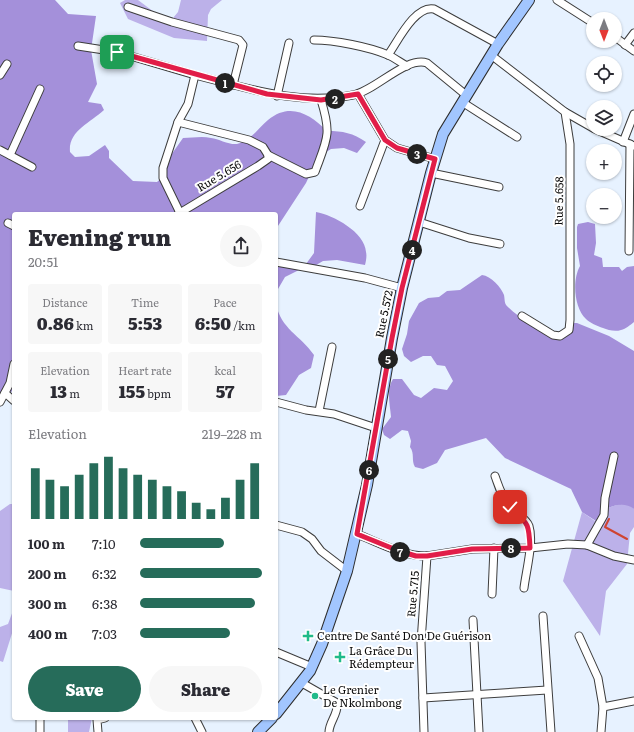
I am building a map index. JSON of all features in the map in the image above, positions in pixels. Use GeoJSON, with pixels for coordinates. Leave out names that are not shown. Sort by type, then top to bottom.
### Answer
{"type":"FeatureCollection","features":[{"type":"Feature","properties":{"kind":"street","name":"Rue 5.572"},"geometry":{"type":"LineString","coordinates":[[278,712],[302,683],[312,667],[322,644],[347,571],[357,534],[402,288],[430,173],[443,134],[490,55],[530,0]]}},
{"type":"Feature","properties":{"kind":"street"},"geometry":{"type":"LineString","coordinates":[[557,0],[586,19]]}},
{"type":"Feature","properties":{"kind":"street"},"geometry":{"type":"LineString","coordinates":[[128,7],[172,22],[239,40],[243,45],[234,85]]}},
{"type":"Feature","properties":{"kind":"street"},"geometry":{"type":"LineString","coordinates":[[388,55],[414,17],[421,10],[428,8],[434,9],[498,44]]}},
{"type":"Feature","properties":{"kind":"street"},"geometry":{"type":"LineString","coordinates":[[626,45],[634,33]]}},
{"type":"Feature","properties":{"kind":"street"},"geometry":{"type":"LineString","coordinates":[[314,40],[332,41],[388,55],[407,66]]}},
{"type":"Feature","properties":{"kind":"street"},"geometry":{"type":"LineString","coordinates":[[622,42],[634,51]]}},
{"type":"Feature","properties":{"kind":"street"},"geometry":{"type":"LineString","coordinates":[[277,96],[289,43]]}},
{"type":"Feature","properties":{"kind":"street"},"geometry":{"type":"LineString","coordinates":[[78,46],[117,52],[194,75],[277,96],[321,100],[358,94],[418,61],[427,63],[464,98],[517,137]]}},
{"type":"Feature","properties":{"kind":"street"},"geometry":{"type":"LineString","coordinates":[[490,55],[565,112],[586,124]]}},
{"type":"Feature","properties":{"kind":"street"},"geometry":{"type":"LineString","coordinates":[[0,75],[7,64]]}},
{"type":"Feature","properties":{"kind":"street"},"geometry":{"type":"LineString","coordinates":[[178,212],[166,187],[163,168],[178,122],[188,104],[194,75]]}},
{"type":"Feature","properties":{"kind":"street"},"geometry":{"type":"LineString","coordinates":[[10,155],[40,89]]}},
{"type":"Feature","properties":{"kind":"street"},"geometry":{"type":"LineString","coordinates":[[358,94],[385,140],[397,148],[435,159]]}},
{"type":"Feature","properties":{"kind":"street"},"geometry":{"type":"LineString","coordinates":[[178,122],[249,140],[263,147],[268,155],[306,174],[315,172],[328,135],[328,122],[321,100]]}},
{"type":"Feature","properties":{"kind":"street","name":"Rue 5.658"},"geometry":{"type":"LineString","coordinates":[[522,316],[553,335],[560,336],[569,330],[570,144],[565,112]]}},
{"type":"Feature","properties":{"kind":"street"},"geometry":{"type":"LineString","coordinates":[[629,251],[629,144],[634,114]]}},
{"type":"Feature","properties":{"kind":"street"},"geometry":{"type":"LineString","coordinates":[[610,136],[629,144]]}},
{"type":"Feature","properties":{"kind":"street"},"geometry":{"type":"LineString","coordinates":[[360,206],[385,140]]}},
{"type":"Feature","properties":{"kind":"street"},"geometry":{"type":"LineString","coordinates":[[0,150],[32,166]]}},
{"type":"Feature","properties":{"kind":"street","name":"Rue 5.656"},"geometry":{"type":"LineString","coordinates":[[181,212],[258,166],[268,159],[268,155]]}},
{"type":"Feature","properties":{"kind":"street"},"geometry":{"type":"LineString","coordinates":[[430,173],[499,187]]}},
{"type":"Feature","properties":{"kind":"street"},"geometry":{"type":"LineString","coordinates":[[419,222],[468,238],[500,244]]}},
{"type":"Feature","properties":{"kind":"street"},"geometry":{"type":"LineString","coordinates":[[278,262],[365,278],[402,288]]}},
{"type":"Feature","properties":{"kind":"street"},"geometry":{"type":"LineString","coordinates":[[319,411],[332,347]]}},
{"type":"Feature","properties":{"kind":"street"},"geometry":{"type":"LineString","coordinates":[[0,402],[10,383],[12,374]]}},
{"type":"Feature","properties":{"kind":"street"},"geometry":{"type":"LineString","coordinates":[[5,393],[12,399]]}},
{"type":"Feature","properties":{"kind":"street"},"geometry":{"type":"LineString","coordinates":[[278,402],[346,417],[376,428]]}},
{"type":"Feature","properties":{"kind":"street"},"geometry":{"type":"LineString","coordinates":[[587,545],[604,515],[605,498],[614,456]]}},
{"type":"Feature","properties":{"kind":"street"},"geometry":{"type":"LineString","coordinates":[[495,476],[502,496],[529,527],[530,548],[524,588]]}},
{"type":"Feature","properties":{"kind":"street"},"geometry":{"type":"LineString","coordinates":[[278,526],[302,532],[312,539],[322,551],[347,571]]}},
{"type":"Feature","properties":{"kind":"street","name":"Rue 5.715"},"geometry":{"type":"LineString","coordinates":[[357,534],[399,551],[416,556],[427,556],[421,642],[424,732]]}},
{"type":"Feature","properties":{"kind":"street"},"geometry":{"type":"LineString","coordinates":[[427,556],[494,548],[530,548],[568,544],[587,545],[614,556],[634,560]]}},
{"type":"Feature","properties":{"kind":"street"},"geometry":{"type":"LineString","coordinates":[[492,594],[494,548]]}},
{"type":"Feature","properties":{"kind":"street"},"geometry":{"type":"LineString","coordinates":[[543,616],[550,732]]}},
{"type":"Feature","properties":{"kind":"street"},"geometry":{"type":"LineString","coordinates":[[474,620],[480,732]]}},
{"type":"Feature","properties":{"kind":"street"},"geometry":{"type":"LineString","coordinates":[[579,636],[598,678],[603,707],[601,732]]}},
{"type":"Feature","properties":{"kind":"street"},"geometry":{"type":"LineString","coordinates":[[278,653],[312,667]]}},
{"type":"Feature","properties":{"kind":"street"},"geometry":{"type":"LineString","coordinates":[[302,683],[337,703],[338,708],[329,727],[329,732]]}},
{"type":"Feature","properties":{"kind":"street"},"geometry":{"type":"LineString","coordinates":[[423,698],[547,690]]}},
{"type":"Feature","properties":{"kind":"street"},"geometry":{"type":"LineString","coordinates":[[603,707],[634,701]]}},
{"type":"Feature","properties":{"kind":"street"},"geometry":{"type":"LineString","coordinates":[[40,720],[40,732]]}},
{"type":"Feature","properties":{"kind":"street"},"geometry":{"type":"LineString","coordinates":[[96,720],[98,732]]}},
{"type":"Feature","properties":{"kind":"street"},"geometry":{"type":"LineString","coordinates":[[196,720],[202,732]]}},
{"type":"Feature","properties":{"kind":"street"},"geometry":{"type":"LineString","coordinates":[[258,732],[270,720]]}},
{"type":"Feature","properties":{"kind":"shaded area"},"geometry":{"type":"Polygon","coordinates":[[[0,0],[55,0],[68,14],[96,16],[91,50],[97,84],[88,102],[101,104],[104,110],[76,133],[72,138],[70,152],[75,157],[89,156],[105,145],[109,151],[109,158],[133,181],[157,182],[161,179],[165,173],[170,157],[183,138],[208,137],[231,144],[237,144],[247,140],[268,120],[284,112],[299,112],[307,115],[327,131],[348,133],[357,136],[366,142],[357,153],[344,148],[331,149],[318,157],[306,183],[278,226],[278,212],[12,212],[12,391],[9,395],[0,400],[0,0]]]}},
{"type":"Feature","properties":{"kind":"shaded area"},"geometry":{"type":"Polygon","coordinates":[[[125,0],[138,0],[154,12],[173,18],[178,12],[181,0],[222,0],[211,9],[208,15],[207,41],[174,38],[128,19],[120,3],[125,0]]]}},
{"type":"Feature","properties":{"kind":"shaded area"},"geometry":{"type":"Polygon","coordinates":[[[316,212],[339,221],[354,231],[364,245],[366,254],[365,265],[337,260],[323,261],[311,268],[299,270],[285,277],[278,289],[278,263],[279,264],[306,264],[314,253],[316,212]]]}},
{"type":"Feature","properties":{"kind":"shaded area"},"geometry":{"type":"Polygon","coordinates":[[[586,222],[586,224],[595,224],[596,243],[594,255],[602,258],[603,267],[619,267],[622,271],[627,267],[634,266],[634,322],[628,327],[616,331],[605,329],[586,319],[579,308],[575,286],[577,272],[580,266],[577,248],[578,224],[586,222]]]}},
{"type":"Feature","properties":{"kind":"shaded area"},"geometry":{"type":"Polygon","coordinates":[[[482,275],[489,277],[498,285],[504,295],[507,306],[513,312],[531,323],[556,335],[573,323],[577,323],[609,336],[634,351],[634,509],[624,505],[612,506],[602,512],[596,521],[582,512],[571,489],[505,458],[486,438],[445,450],[437,463],[423,469],[415,467],[408,431],[402,430],[390,439],[384,435],[382,429],[391,417],[389,392],[393,379],[402,379],[414,395],[421,398],[434,388],[447,390],[453,381],[445,366],[437,365],[431,356],[423,356],[411,362],[404,356],[402,349],[407,334],[409,321],[419,303],[428,298],[439,297],[447,291],[460,290],[482,275]]]}},
{"type":"Feature","properties":{"kind":"shaded area"},"geometry":{"type":"Polygon","coordinates":[[[278,313],[287,326],[314,355],[311,368],[299,375],[286,395],[278,396],[278,313]]]}},
{"type":"Feature","properties":{"kind":"shaded area"},"geometry":{"type":"Polygon","coordinates":[[[12,504],[12,591],[0,588],[0,511],[12,504]]]}},
{"type":"Feature","properties":{"kind":"shaded area"},"geometry":{"type":"Polygon","coordinates":[[[620,504],[630,505],[634,509],[634,527],[630,533],[627,564],[606,591],[600,636],[563,581],[582,512],[595,521],[599,514],[620,504]]]}},
{"type":"Feature","properties":{"kind":"shaded area"},"geometry":{"type":"Polygon","coordinates":[[[12,613],[12,633],[3,662],[0,661],[0,627],[8,624],[12,613]]]}},
{"type":"Feature","properties":{"kind":"shaded area"},"geometry":{"type":"Polygon","coordinates":[[[68,720],[92,720],[89,732],[68,732],[68,720]]]}},
{"type":"Feature","properties":{"kind":"waterway"},"geometry":{"type":"LineString","coordinates":[[609,519],[605,527],[627,539]]}},
{"type":"Feature","properties":{"kind":"place","name":"Centre De Santé Don De Guérison"},"geometry":{"type":"Point","coordinates":[308,636]}},
{"type":"Feature","properties":{"kind":"place","name":"La Grâce Du Rédempteur"},"geometry":{"type":"Point","coordinates":[340,657]}},
{"type":"Feature","properties":{"kind":"place","name":"Le Grenier De Nkolmbong"},"geometry":{"type":"Point","coordinates":[315,696]}},
{"type":"Feature","properties":{"kind":"route"},"geometry":{"type":"LineString","coordinates":[[117,52],[194,75],[267,94],[321,100],[335,99],[358,94],[385,140],[397,148],[435,159],[430,173],[402,288],[357,534],[399,551],[416,556],[427,556],[472,549],[530,548],[529,527],[526,522],[510,507]]}}]}
